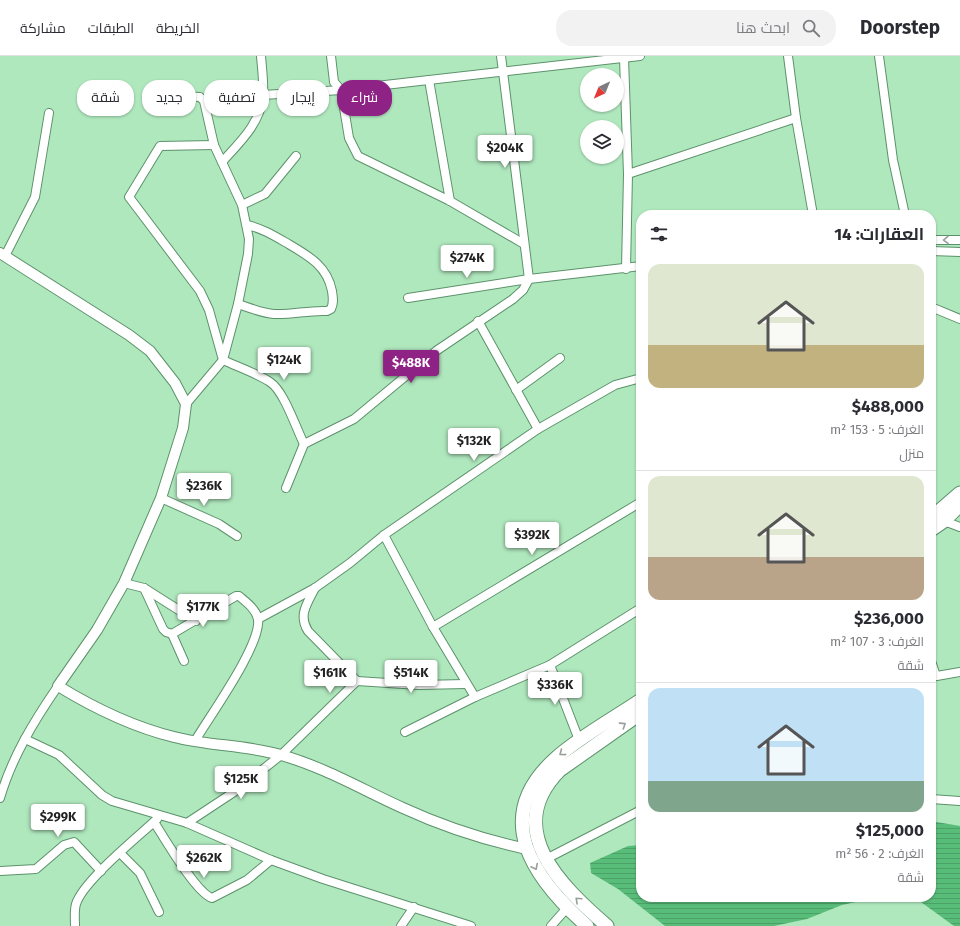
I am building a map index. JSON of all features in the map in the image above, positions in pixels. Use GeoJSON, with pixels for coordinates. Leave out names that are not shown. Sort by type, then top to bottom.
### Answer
{"type":"FeatureCollection","features":[{"type":"Feature","properties":{"kind":"main road"},"geometry":{"type":"LineString","coordinates":[[937,520],[960,493]]}},
{"type":"Feature","properties":{"kind":"main road"},"geometry":{"type":"LineString","coordinates":[[937,520],[960,505]]}},
{"type":"Feature","properties":{"kind":"main road"},"geometry":{"type":"LineString","coordinates":[[607,926],[568,891],[546,859],[539,844],[536,826],[536,808],[541,794],[549,781],[636,704]]}},
{"type":"Feature","properties":{"kind":"main road"},"geometry":{"type":"LineString","coordinates":[[587,926],[567,908],[543,880],[527,849],[523,832],[523,809],[532,785],[555,758],[579,740],[606,730],[636,715]]}},
{"type":"Feature","properties":{"kind":"street"},"geometry":{"type":"LineString","coordinates":[[261,56],[262,80]]}},
{"type":"Feature","properties":{"kind":"street"},"geometry":{"type":"LineString","coordinates":[[331,56],[334,82],[337,85]]}},
{"type":"Feature","properties":{"kind":"street"},"geometry":{"type":"LineString","coordinates":[[286,488],[304,444],[354,418],[415,367],[478,321],[513,299],[523,290],[529,279],[501,56]]}},
{"type":"Feature","properties":{"kind":"street"},"geometry":{"type":"LineString","coordinates":[[392,84],[503,70],[640,56]]}},
{"type":"Feature","properties":{"kind":"street"},"geometry":{"type":"LineString","coordinates":[[788,56],[796,118],[812,210]]}},
{"type":"Feature","properties":{"kind":"street"},"geometry":{"type":"LineString","coordinates":[[878,56],[893,160],[904,210]]}},
{"type":"Feature","properties":{"kind":"street"},"geometry":{"type":"LineString","coordinates":[[624,58],[628,174],[626,268]]}},
{"type":"Feature","properties":{"kind":"street"},"geometry":{"type":"LineString","coordinates":[[429,80],[450,201]]}},
{"type":"Feature","properties":{"kind":"street"},"geometry":{"type":"LineString","coordinates":[[269,95],[337,90]]}},
{"type":"Feature","properties":{"kind":"street"},"geometry":{"type":"LineString","coordinates":[[186,404],[223,360],[238,304],[248,254],[249,239],[242,205],[214,145],[203,99],[196,97]]}},
{"type":"Feature","properties":{"kind":"street"},"geometry":{"type":"LineString","coordinates":[[0,798],[13,762],[25,739],[58,686],[93,636],[124,583],[161,498],[183,428],[186,404],[176,383],[150,351],[129,335],[2,255],[35,197],[48,114]]}},
{"type":"Feature","properties":{"kind":"street"},"geometry":{"type":"LineString","coordinates":[[222,162],[255,123],[257,116]]}},
{"type":"Feature","properties":{"kind":"street"},"geometry":{"type":"LineString","coordinates":[[345,116],[348,138],[358,156],[450,201],[524,244]]}},
{"type":"Feature","properties":{"kind":"street"},"geometry":{"type":"LineString","coordinates":[[628,174],[796,118]]}},
{"type":"Feature","properties":{"kind":"street"},"geometry":{"type":"LineString","coordinates":[[214,145],[160,146],[129,195],[200,291],[209,310],[223,360]]}},
{"type":"Feature","properties":{"kind":"street"},"geometry":{"type":"LineString","coordinates":[[242,205],[265,194],[296,156]]}},
{"type":"Feature","properties":{"kind":"street"},"geometry":{"type":"LineString","coordinates":[[238,304],[262,312],[274,314],[300,311],[327,311],[331,309],[333,305],[330,282],[325,271],[316,261],[306,253],[264,230],[246,224]]}},
{"type":"Feature","properties":{"kind":"street"},"geometry":{"type":"LineString","coordinates":[[936,240],[960,240]]}},
{"type":"Feature","properties":{"kind":"street"},"geometry":{"type":"LineString","coordinates":[[936,251],[960,252]]}},
{"type":"Feature","properties":{"kind":"street"},"geometry":{"type":"LineString","coordinates":[[408,298],[529,279],[636,267]]}},
{"type":"Feature","properties":{"kind":"street"},"geometry":{"type":"LineString","coordinates":[[626,268],[636,270]]}},
{"type":"Feature","properties":{"kind":"street"},"geometry":{"type":"LineString","coordinates":[[936,309],[960,319]]}},
{"type":"Feature","properties":{"kind":"street"},"geometry":{"type":"LineString","coordinates":[[478,321],[538,429]]}},
{"type":"Feature","properties":{"kind":"street"},"geometry":{"type":"LineString","coordinates":[[516,390],[560,358]]}},
{"type":"Feature","properties":{"kind":"street"},"geometry":{"type":"LineString","coordinates":[[223,360],[265,379],[274,385],[280,394],[304,444]]}},
{"type":"Feature","properties":{"kind":"street"},"geometry":{"type":"LineString","coordinates":[[258,619],[315,588],[350,564],[384,535],[538,429],[615,385],[636,379]]}},
{"type":"Feature","properties":{"kind":"street"},"geometry":{"type":"LineString","coordinates":[[161,498],[219,524],[237,536]]}},
{"type":"Feature","properties":{"kind":"street"},"geometry":{"type":"LineString","coordinates":[[433,627],[636,505]]}},
{"type":"Feature","properties":{"kind":"street"},"geometry":{"type":"LineString","coordinates":[[937,520],[960,527]]}},
{"type":"Feature","properties":{"kind":"street"},"geometry":{"type":"LineString","coordinates":[[384,535],[433,627],[475,697]]}},
{"type":"Feature","properties":{"kind":"street"},"geometry":{"type":"LineString","coordinates":[[124,583],[144,588],[196,621]]}},
{"type":"Feature","properties":{"kind":"street"},"geometry":{"type":"LineString","coordinates":[[144,588],[163,629],[172,634],[236,596],[239,596],[255,610],[258,619],[257,631],[252,646],[195,741]]}},
{"type":"Feature","properties":{"kind":"street"},"geometry":{"type":"LineString","coordinates":[[315,588],[303,613],[303,623],[308,631],[357,681],[419,685],[466,684]]}},
{"type":"Feature","properties":{"kind":"street"},"geometry":{"type":"LineString","coordinates":[[405,732],[475,697],[550,665],[636,611]]}},
{"type":"Feature","properties":{"kind":"street"},"geometry":{"type":"LineString","coordinates":[[172,634],[184,661]]}},
{"type":"Feature","properties":{"kind":"street"},"geometry":{"type":"LineString","coordinates":[[550,665],[579,740]]}},
{"type":"Feature","properties":{"kind":"street"},"geometry":{"type":"LineString","coordinates":[[936,676],[960,672]]}},
{"type":"Feature","properties":{"kind":"street"},"geometry":{"type":"LineString","coordinates":[[187,823],[225,799],[281,755],[357,681]]}},
{"type":"Feature","properties":{"kind":"street"},"geometry":{"type":"LineString","coordinates":[[58,686],[111,716],[174,737],[281,755],[312,766],[405,809],[508,845],[527,849]]}},
{"type":"Feature","properties":{"kind":"street"},"geometry":{"type":"LineString","coordinates":[[25,739],[59,755],[102,795],[112,801],[187,823],[271,860],[323,879],[470,926]]}},
{"type":"Feature","properties":{"kind":"street"},"geometry":{"type":"LineString","coordinates":[[936,799],[960,801]]}},
{"type":"Feature","properties":{"kind":"street"},"geometry":{"type":"LineString","coordinates":[[546,859],[636,813]]}},
{"type":"Feature","properties":{"kind":"street"},"geometry":{"type":"LineString","coordinates":[[75,926],[76,904],[81,894],[101,871],[161,816]]}},
{"type":"Feature","properties":{"kind":"street"},"geometry":{"type":"LineString","coordinates":[[154,822],[198,887],[208,897],[217,897],[246,880],[271,860]]}},
{"type":"Feature","properties":{"kind":"street"},"geometry":{"type":"LineString","coordinates":[[508,845],[523,832]]}},
{"type":"Feature","properties":{"kind":"street"},"geometry":{"type":"LineString","coordinates":[[0,871],[36,869],[64,845],[74,842],[101,871]]}},
{"type":"Feature","properties":{"kind":"street"},"geometry":{"type":"LineString","coordinates":[[120,853],[140,873],[158,912]]}},
{"type":"Feature","properties":{"kind":"street"},"geometry":{"type":"LineString","coordinates":[[401,926],[414,907]]}},
{"type":"Feature","properties":{"kind":"street"},"geometry":{"type":"LineString","coordinates":[[551,926],[567,908]]}},
{"type":"Feature","properties":{"kind":"shaded area"},"geometry":{"type":"Polygon","coordinates":[[[936,822],[960,826],[960,926],[954,926],[921,902],[936,902],[936,822]]]}},
{"type":"Feature","properties":{"kind":"shaded area"},"geometry":{"type":"Polygon","coordinates":[[[636,845],[636,902],[856,902],[842,905],[807,919],[774,926],[665,926],[618,889],[591,873],[590,863],[628,846],[636,845]]]}}]}
